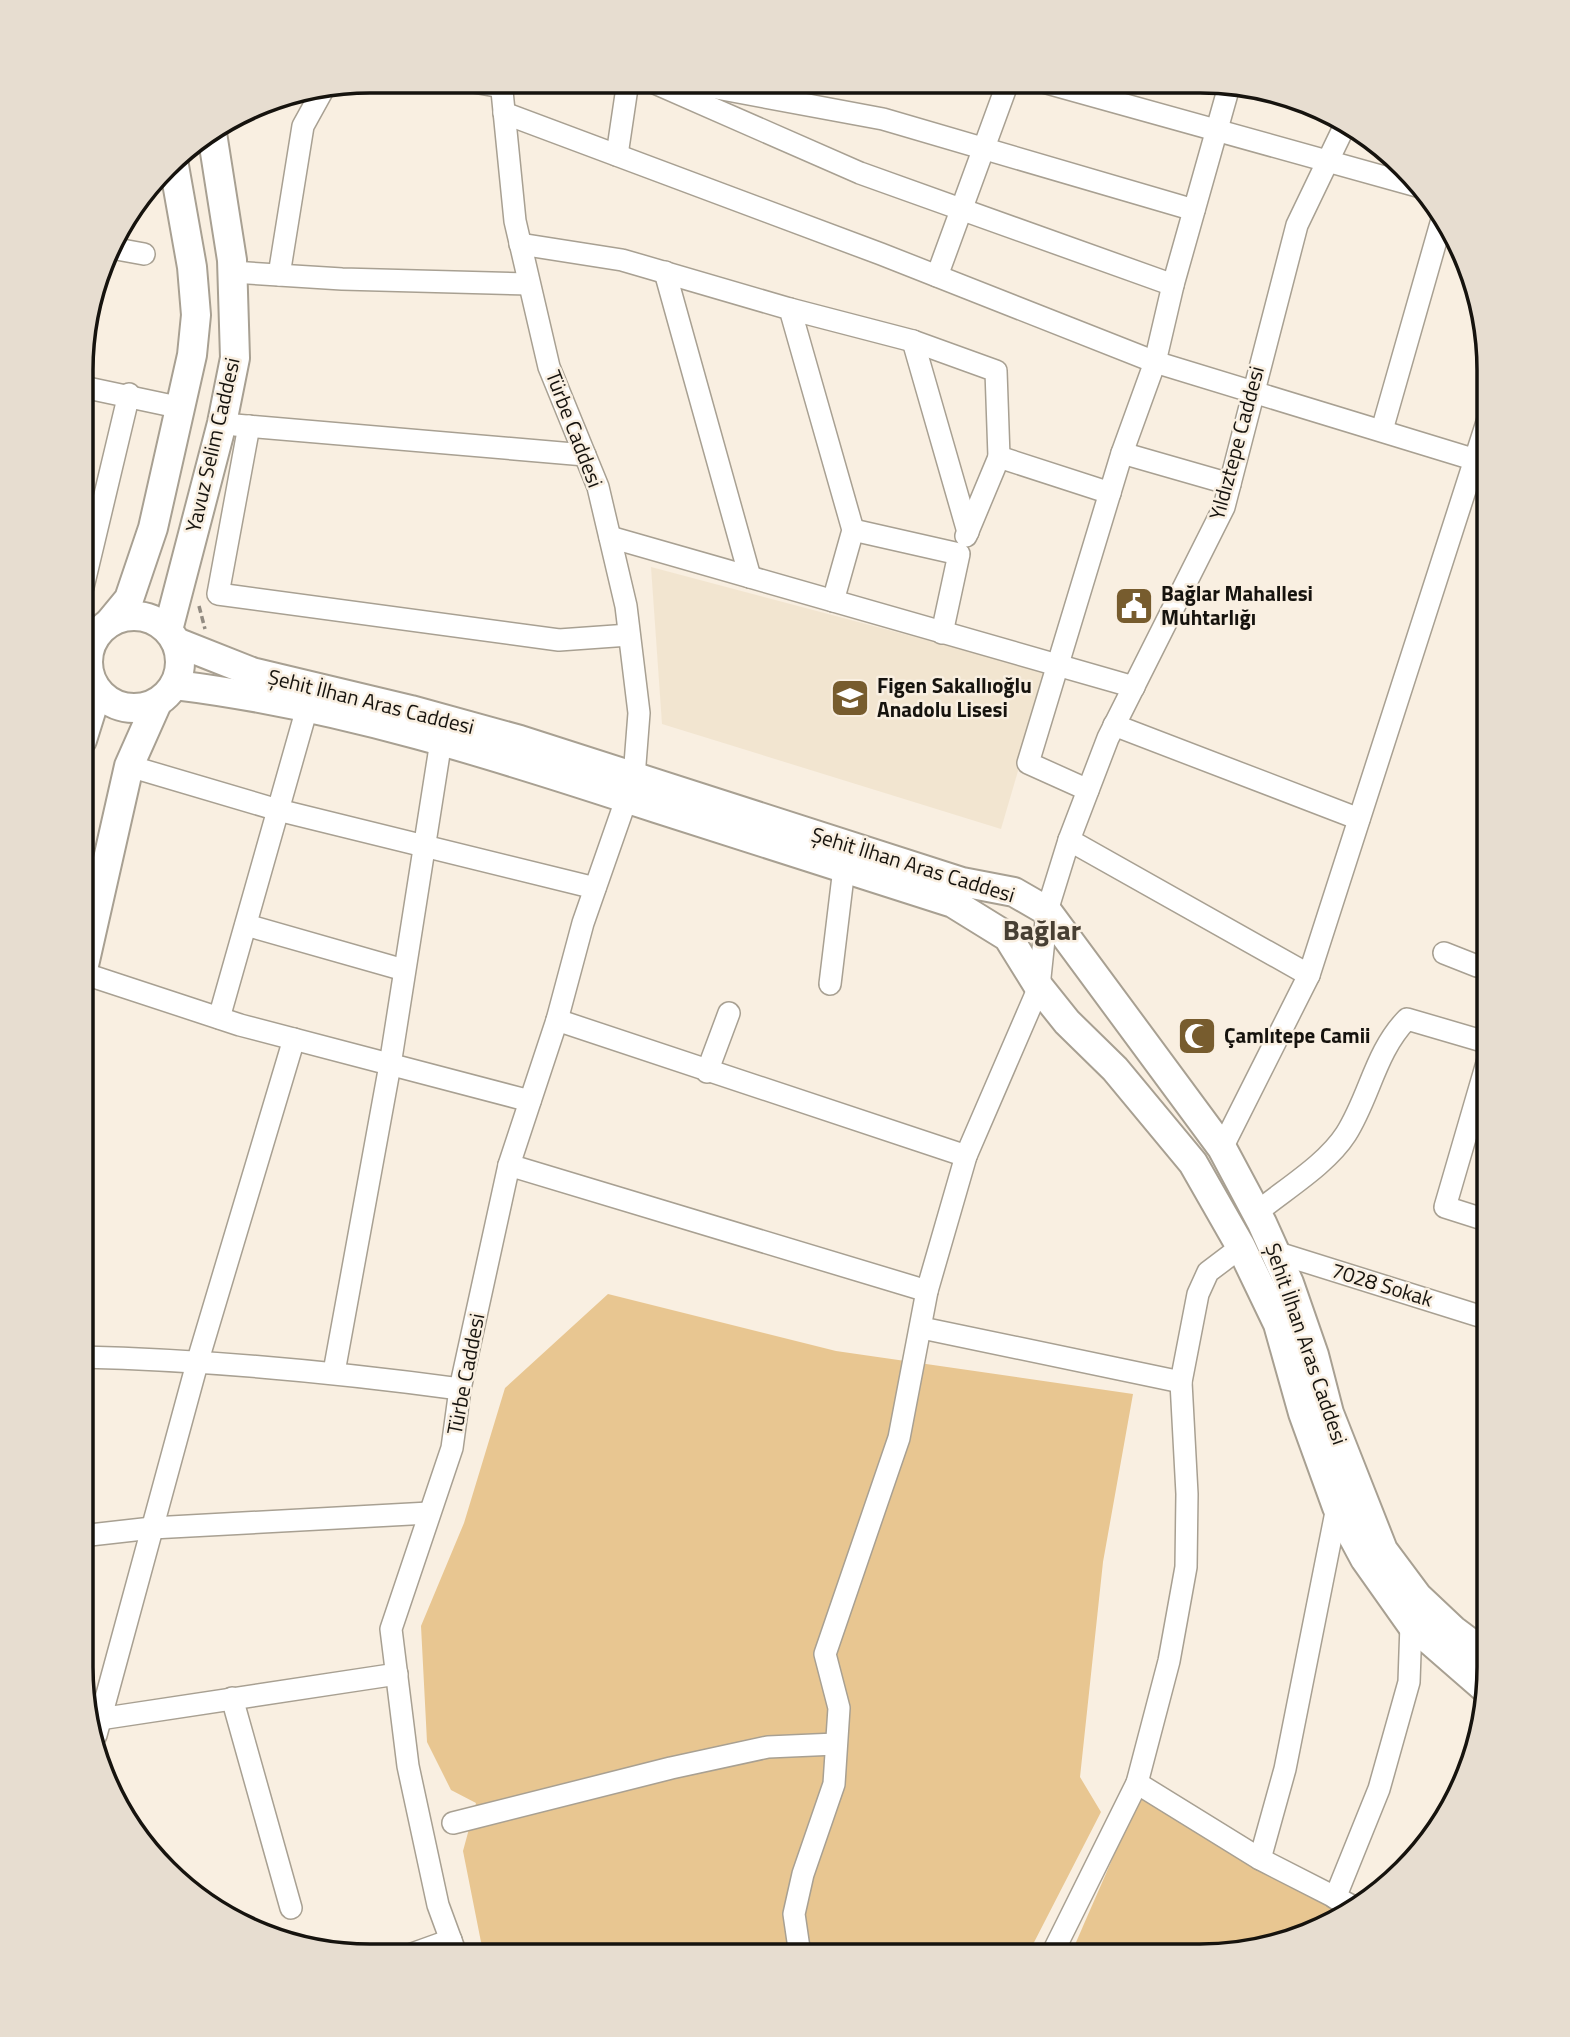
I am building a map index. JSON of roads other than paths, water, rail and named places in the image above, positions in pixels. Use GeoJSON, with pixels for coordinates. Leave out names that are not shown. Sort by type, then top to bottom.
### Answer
{"type":"FeatureCollection","features":[{"type":"Feature","properties":{"kind":"main road","name":"Yavuz Selim Caddesi"},"geometry":{"type":"LineString","coordinates":[[172,636],[236,425],[232,272],[213,141]]}},
{"type":"Feature","properties":{"kind":"main road","name":"Yavuz Selim Caddesi"},"geometry":{"type":"LineString","coordinates":[[97,627],[130,599],[153,528],[182,408],[196,315],[192,267],[175,173]]}},
{"type":"Feature","properties":{"kind":"main road"},"geometry":{"type":"LineString","coordinates":[[93,925],[129,766],[180,664],[172,636],[155,621],[141,616],[125,616],[97,627]]}},
{"type":"Feature","properties":{"kind":"main road","name":"Şehit İlhan Aras Caddesi"},"geometry":{"type":"LineString","coordinates":[[172,636],[252,672],[411,710],[630,787],[844,868],[953,903],[1008,937],[1039,987],[1067,1022],[1115,1069],[1193,1163],[1241,1247],[1278,1324],[1303,1413],[1337,1507],[1365,1559],[1411,1624],[1477,1681]]}},
{"type":"Feature","properties":{"kind":"main road"},"geometry":{"type":"LineString","coordinates":[[93,685],[119,707],[145,708],[166,694]]}},
{"type":"Feature","properties":{"kind":"main road","name":"Şehit İlhan Aras Caddesi"},"geometry":{"type":"LineString","coordinates":[[166,694],[248,694],[630,787],[962,882],[1014,892],[1047,911],[1222,1148],[1275,1252],[1314,1355],[1329,1413],[1383,1549],[1418,1597],[1477,1646]]}},
{"type":"Feature","properties":{"kind":"street","name":"Türbe Caddesi"},"geometry":{"type":"LineString","coordinates":[[453,1944],[438,1906],[408,1766],[391,1629],[452,1448],[460,1389],[509,1165],[557,1020],[595,888],[630,787],[639,713],[629,635],[598,487],[549,367],[520,244],[502,93]]}},
{"type":"Feature","properties":{"kind":"street"},"geometry":{"type":"LineString","coordinates":[[617,155],[626,93]]}},
{"type":"Feature","properties":{"kind":"street"},"geometry":{"type":"LineString","coordinates":[[677,93],[860,173],[1173,285]]}},
{"type":"Feature","properties":{"kind":"street"},"geometry":{"type":"LineString","coordinates":[[743,93],[883,119],[1194,211]]}},
{"type":"Feature","properties":{"kind":"street"},"geometry":{"type":"LineString","coordinates":[[937,276],[1004,93]]}},
{"type":"Feature","properties":{"kind":"street"},"geometry":{"type":"LineString","coordinates":[[1118,93],[1218,130],[1404,182]]}},
{"type":"Feature","properties":{"kind":"street"},"geometry":{"type":"LineString","coordinates":[[1088,790],[1028,763],[1122,453],[1155,362],[1173,285],[1227,94]]}},
{"type":"Feature","properties":{"kind":"street"},"geometry":{"type":"LineString","coordinates":[[279,275],[303,126],[319,98]]}},
{"type":"Feature","properties":{"kind":"street"},"geometry":{"type":"LineString","coordinates":[[504,113],[937,276],[1155,362],[1477,460]]}},
{"type":"Feature","properties":{"kind":"street","name":"Yıldıztepe Caddesi"},"geometry":{"type":"LineString","coordinates":[[798,1944],[794,1914],[803,1874],[834,1784],[839,1708],[825,1654],[899,1438],[927,1291],[966,1156],[1039,987],[1047,911],[1088,790],[1114,725],[1224,507],[1297,225],[1342,132]]}},
{"type":"Feature","properties":{"kind":"street"},"geometry":{"type":"LineString","coordinates":[[1382,430],[1439,230]]}},
{"type":"Feature","properties":{"kind":"street"},"geometry":{"type":"LineString","coordinates":[[520,244],[622,260],[790,309],[913,341],[996,371],[999,457],[959,554],[942,633]]}},
{"type":"Feature","properties":{"kind":"street"},"geometry":{"type":"LineString","coordinates":[[120,250],[144,254]]}},
{"type":"Feature","properties":{"kind":"street"},"geometry":{"type":"LineString","coordinates":[[232,272],[529,284]]}},
{"type":"Feature","properties":{"kind":"street"},"geometry":{"type":"LineString","coordinates":[[665,272],[750,577]]}},
{"type":"Feature","properties":{"kind":"street"},"geometry":{"type":"LineString","coordinates":[[790,309],[853,530],[833,601]]}},
{"type":"Feature","properties":{"kind":"street"},"geometry":{"type":"LineString","coordinates":[[913,341],[968,532]]}},
{"type":"Feature","properties":{"kind":"street"},"geometry":{"type":"LineString","coordinates":[[93,389],[129,394],[182,408]]}},
{"type":"Feature","properties":{"kind":"street"},"geometry":{"type":"LineString","coordinates":[[93,545],[129,394]]}},
{"type":"Feature","properties":{"kind":"street"},"geometry":{"type":"LineString","coordinates":[[585,455],[236,425],[218,594],[559,640],[629,635]]}},
{"type":"Feature","properties":{"kind":"street"},"geometry":{"type":"LineString","coordinates":[[1122,453],[1230,484]]}},
{"type":"Feature","properties":{"kind":"street"},"geometry":{"type":"LineString","coordinates":[[999,457],[1110,494]]}},
{"type":"Feature","properties":{"kind":"street"},"geometry":{"type":"LineString","coordinates":[[1222,1148],[1309,975],[1359,819],[1477,477]]}},
{"type":"Feature","properties":{"kind":"street"},"geometry":{"type":"LineString","coordinates":[[853,530],[959,554]]}},
{"type":"Feature","properties":{"kind":"street"},"geometry":{"type":"LineString","coordinates":[[610,537],[1134,687]]}},
{"type":"Feature","properties":{"kind":"street"},"geometry":{"type":"LineString","coordinates":[[219,1018],[307,708]]}},
{"type":"Feature","properties":{"kind":"street"},"geometry":{"type":"LineString","coordinates":[[1114,725],[1359,819]]}},
{"type":"Feature","properties":{"kind":"street"},"geometry":{"type":"LineString","coordinates":[[334,1372],[390,1065],[422,846],[441,741]]}},
{"type":"Feature","properties":{"kind":"street"},"geometry":{"type":"LineString","coordinates":[[129,766],[278,810],[595,888]]}},
{"type":"Feature","properties":{"kind":"street"},"geometry":{"type":"LineString","coordinates":[[1069,840],[1309,975]]}},
{"type":"Feature","properties":{"kind":"street"},"geometry":{"type":"LineString","coordinates":[[830,984],[844,868]]}},
{"type":"Feature","properties":{"kind":"street"},"geometry":{"type":"LineString","coordinates":[[246,925],[404,970]]}},
{"type":"Feature","properties":{"kind":"street"},"geometry":{"type":"LineString","coordinates":[[1444,953],[1477,966]]}},
{"type":"Feature","properties":{"kind":"street"},"geometry":{"type":"LineString","coordinates":[[93,977],[219,1018],[530,1101]]}},
{"type":"Feature","properties":{"kind":"street"},"geometry":{"type":"LineString","coordinates":[[707,1072],[729,1013]]}},
{"type":"Feature","properties":{"kind":"street"},"geometry":{"type":"LineString","coordinates":[[557,1020],[966,1156]]}},
{"type":"Feature","properties":{"kind":"street"},"geometry":{"type":"LineString","coordinates":[[1256,1213],[1322,1159],[1345,1135],[1389,1038],[1407,1020],[1477,1040]]}},
{"type":"Feature","properties":{"kind":"street"},"geometry":{"type":"LineString","coordinates":[[98,1718],[198,1360],[294,1039]]}},
{"type":"Feature","properties":{"kind":"street"},"geometry":{"type":"LineString","coordinates":[[1477,1097],[1445,1207],[1477,1217]]}},
{"type":"Feature","properties":{"kind":"street"},"geometry":{"type":"LineString","coordinates":[[509,1165],[927,1291]]}},
{"type":"Feature","properties":{"kind":"street"},"geometry":{"type":"LineString","coordinates":[[1057,1944],[1137,1783],[1169,1661],[1186,1567],[1187,1494],[1181,1382],[1198,1294],[1208,1272],[1241,1247]]}},
{"type":"Feature","properties":{"kind":"street","name":"7028 Sokak"},"geometry":{"type":"LineString","coordinates":[[1275,1252],[1477,1315]]}},
{"type":"Feature","properties":{"kind":"street"},"geometry":{"type":"LineString","coordinates":[[922,1328],[1181,1382]]}},
{"type":"Feature","properties":{"kind":"street"},"geometry":{"type":"LineString","coordinates":[[93,1357],[198,1360],[334,1372],[460,1389]]}},
{"type":"Feature","properties":{"kind":"street"},"geometry":{"type":"LineString","coordinates":[[1260,1859],[1285,1769],[1337,1507]]}},
{"type":"Feature","properties":{"kind":"street"},"geometry":{"type":"LineString","coordinates":[[93,1535],[152,1528],[429,1514]]}},
{"type":"Feature","properties":{"kind":"street"},"geometry":{"type":"LineString","coordinates":[[1335,1898],[1379,1789],[1409,1682],[1411,1624]]}},
{"type":"Feature","properties":{"kind":"street"},"geometry":{"type":"LineString","coordinates":[[99,1724],[232,1698],[397,1674]]}},
{"type":"Feature","properties":{"kind":"street"},"geometry":{"type":"LineString","coordinates":[[232,1698],[291,1908]]}},
{"type":"Feature","properties":{"kind":"street"},"geometry":{"type":"LineString","coordinates":[[453,1823],[671,1768],[768,1747],[836,1744]]}},
{"type":"Feature","properties":{"kind":"street"},"geometry":{"type":"LineString","coordinates":[[1137,1783],[1260,1859],[1346,1903]]}},
{"type":"Feature","properties":{"kind":"place","name":"Bağlar Mahallesi Muhtarlığı"},"geometry":{"type":"Point","coordinates":[1134,606]}},
{"type":"Feature","properties":{"kind":"place","name":"Figen Sakallıoğlu Anadolu Lisesi"},"geometry":{"type":"Point","coordinates":[850,698]}},
{"type":"Feature","properties":{"kind":"place","name":"Çamlıtepe Camii"},"geometry":{"type":"Point","coordinates":[1197,1036]}},
{"type":"Feature","properties":{"kind":"district","name":"Bağlar"},"geometry":{"type":"Point","coordinates":[1042,930]}}]}
